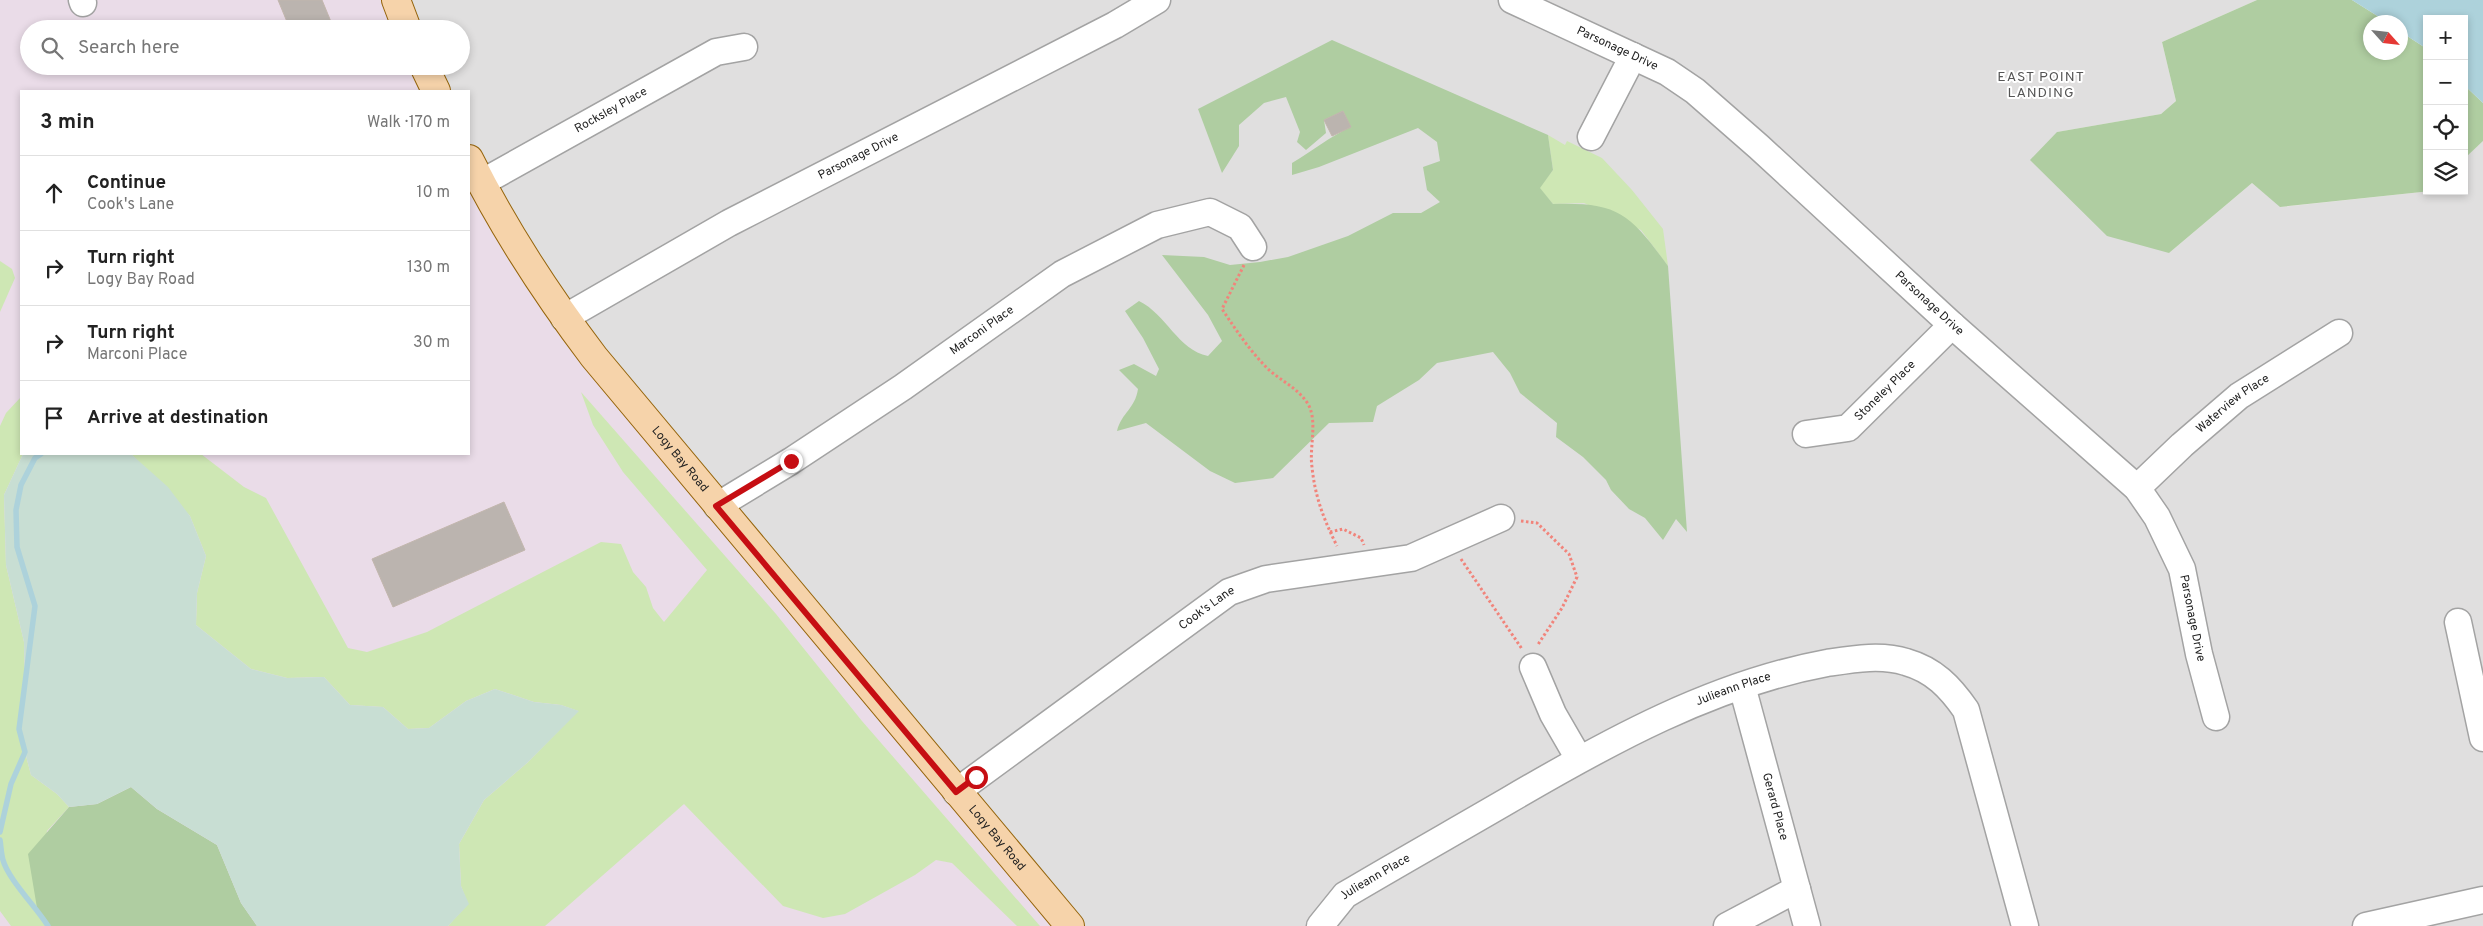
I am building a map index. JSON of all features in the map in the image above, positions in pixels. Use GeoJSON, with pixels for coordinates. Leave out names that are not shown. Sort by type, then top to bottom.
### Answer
{"type":"FeatureCollection","features":[{"type":"Feature","properties":{"kind":"main road"},"geometry":{"type":"LineString","coordinates":[[396,0],[404,20]]}},
{"type":"Feature","properties":{"kind":"main road"},"geometry":{"type":"LineString","coordinates":[[428,75],[436,90]]}},
{"type":"Feature","properties":{"kind":"main road","name":"Logy Bay Road"},"geometry":{"type":"LineString","coordinates":[[470,161],[507,229],[564,318],[623,394],[1070,926]]}},
{"type":"Feature","properties":{"kind":"street","name":"Parsonage Drive"},"geometry":{"type":"LineString","coordinates":[[564,318],[729,223],[1115,25],[1157,0]]}},
{"type":"Feature","properties":{"kind":"street","name":"Parsonage Drive"},"geometry":{"type":"LineString","coordinates":[[1512,0],[1667,72],[1695,91],[1759,147],[1952,325],[2137,488],[2156,517],[2182,569],[2199,654],[2216,717]]}},
{"type":"Feature","properties":{"kind":"street","name":"Rocksley Place"},"geometry":{"type":"LineString","coordinates":[[481,183],[716,52],[744,47]]}},
{"type":"Feature","properties":{"kind":"street"},"geometry":{"type":"LineString","coordinates":[[1591,137],[1633,56]]}},
{"type":"Feature","properties":{"kind":"street","name":"Marconi Place"},"geometry":{"type":"LineString","coordinates":[[716,506],[791,461],[903,387],[1062,274],[1158,225],[1210,212],[1240,227],[1253,248]]}},
{"type":"Feature","properties":{"kind":"street","name":"Stoneley Place"},"geometry":{"type":"LineString","coordinates":[[1806,434],[1848,428],[1952,325]]}},
{"type":"Feature","properties":{"kind":"street","name":"Waterview Place"},"geometry":{"type":"LineString","coordinates":[[2137,488],[2182,445],[2239,396],[2339,333]]}},
{"type":"Feature","properties":{"kind":"street","name":"Cook's Lane"},"geometry":{"type":"LineString","coordinates":[[956,792],[1229,592],[1266,579],[1410,558],[1500,518]]}},
{"type":"Feature","properties":{"kind":"street"},"geometry":{"type":"LineString","coordinates":[[2458,622],[2483,738]]}},
{"type":"Feature","properties":{"kind":"street","name":"Julieann Place"},"geometry":{"type":"LineString","coordinates":[[1320,926],[1345,895],[1579,759],[1680,710],[1742,686],[1798,668],[1852,659],[1881,658],[1905,661],[1926,669],[1948,685],[1966,710],[2025,926]]}},
{"type":"Feature","properties":{"kind":"street"},"geometry":{"type":"LineString","coordinates":[[1533,667],[1553,714],[1579,759]]}},
{"type":"Feature","properties":{"kind":"street","name":"Gerard Place"},"geometry":{"type":"LineString","coordinates":[[1742,686],[1807,926]]}},
{"type":"Feature","properties":{"kind":"street"},"geometry":{"type":"LineString","coordinates":[[1727,926],[1797,889]]}},
{"type":"Feature","properties":{"kind":"street"},"geometry":{"type":"LineString","coordinates":[[2366,926],[2483,900]]}},
{"type":"Feature","properties":{"kind":"path"},"geometry":{"type":"LineString","coordinates":[[1253,248],[1222,309],[1254,355],[1270,371],[1290,384],[1308,404],[1313,421],[1310,447],[1316,500],[1330,532],[1356,566],[1365,550],[1361,538],[1343,529],[1330,532]]}},
{"type":"Feature","properties":{"kind":"path"},"geometry":{"type":"LineString","coordinates":[[1500,518],[1537,523],[1569,554],[1578,577],[1562,608],[1537,642],[1533,667]]}},
{"type":"Feature","properties":{"kind":"path"},"geometry":{"type":"LineString","coordinates":[[1444,542],[1467,565],[1533,667]]}},
{"type":"Feature","properties":{"kind":"shaded area"},"geometry":{"type":"Polygon","coordinates":[[[0,0],[396,0],[404,20],[20,20],[20,75],[428,75],[436,90],[20,90],[20,455],[470,455],[470,161],[507,229],[1070,926],[0,926],[0,0]]]}},
{"type":"Feature","properties":{"kind":"shaded area"},"geometry":{"type":"Polygon","coordinates":[[[396,0],[2257,0],[2162,42],[2176,101],[2161,114],[2057,132],[2169,253],[2252,183],[2281,207],[2423,192],[2423,195],[2468,195],[2468,155],[2483,141],[2483,926],[1070,926],[623,394],[470,161],[470,90],[436,90],[428,75],[470,75],[470,20],[404,20],[396,0]]]}},
{"type":"Feature","properties":{"kind":"green space"},"geometry":{"type":"Polygon","coordinates":[[[2257,0],[2352,0],[2376,15],[2363,15],[2363,60],[2408,60],[2408,37],[2423,46],[2423,192],[2280,207],[2252,183],[2169,253],[2107,236],[2030,160],[2057,132],[2161,114],[2176,101],[2162,42],[2257,0]]]}},
{"type":"Feature","properties":{"kind":"green space"},"geometry":{"type":"Polygon","coordinates":[[[1332,40],[1548,135],[1553,170],[1540,188],[1553,204],[1593,206],[1608,209],[1621,215],[1643,234],[1668,266],[1687,532],[1676,519],[1663,540],[1645,518],[1629,509],[1611,490],[1606,480],[1583,457],[1556,437],[1557,423],[1520,393],[1510,373],[1493,352],[1437,363],[1419,380],[1377,406],[1373,422],[1329,423],[1273,478],[1235,483],[1210,471],[1146,423],[1117,431],[1122,419],[1134,401],[1138,389],[1119,370],[1134,364],[1156,376],[1159,369],[1143,338],[1125,311],[1139,301],[1157,314],[1188,347],[1208,356],[1222,341],[1208,315],[1162,255],[1204,257],[1230,265],[1288,257],[1348,236],[1393,213],[1421,213],[1440,202],[1427,190],[1423,167],[1440,161],[1437,142],[1418,128],[1319,167],[1292,175],[1292,163],[1350,127],[1343,111],[1324,120],[1326,133],[1306,150],[1297,142],[1300,132],[1286,97],[1264,103],[1239,125],[1239,146],[1222,173],[1198,109],[1332,40]]]}},
{"type":"Feature","properties":{"kind":"green space"},"geometry":{"type":"Polygon","coordinates":[[[2468,89],[2483,103],[2483,141],[2468,155],[2468,89]]]}},
{"type":"Feature","properties":{"kind":"green space"},"geometry":{"type":"Polygon","coordinates":[[[1548,135],[1565,145],[1567,141],[1602,158],[1632,190],[1663,229],[1668,266],[1641,230],[1584,203],[1553,204],[1539,188],[1553,170],[1548,135]]]}},
{"type":"Feature","properties":{"kind":"green space"},"geometry":{"type":"Polygon","coordinates":[[[0,261],[12,269],[15,278],[0,312],[0,261]]]}},
{"type":"Feature","properties":{"kind":"green space"},"geometry":{"type":"Polygon","coordinates":[[[581,392],[776,614],[862,721],[1040,926],[1017,926],[952,863],[936,860],[915,875],[845,914],[823,918],[783,906],[684,804],[545,926],[448,926],[468,904],[461,886],[459,844],[484,800],[527,763],[578,711],[561,705],[534,702],[495,689],[466,701],[429,728],[408,729],[383,707],[350,705],[324,677],[287,678],[251,669],[196,625],[197,593],[206,556],[190,516],[132,455],[202,455],[244,487],[266,498],[348,648],[367,652],[427,632],[601,542],[621,544],[633,572],[646,587],[653,608],[664,622],[707,570],[623,472],[593,425],[581,392]]]}},
{"type":"Feature","properties":{"kind":"green space"},"geometry":{"type":"Polygon","coordinates":[[[20,398],[20,455],[23,455],[4,495],[6,565],[24,642],[25,691],[19,729],[31,775],[57,794],[69,807],[47,831],[37,908],[48,926],[11,926],[0,911],[0,426],[6,413],[20,398]]]}},
{"type":"Feature","properties":{"kind":"green space"},"geometry":{"type":"Polygon","coordinates":[[[23,455],[132,455],[168,487],[190,516],[206,556],[197,593],[196,625],[251,669],[287,678],[324,677],[350,705],[383,707],[408,729],[429,728],[466,701],[495,689],[534,702],[561,705],[579,711],[527,763],[484,800],[459,844],[461,886],[469,904],[448,926],[257,926],[241,903],[217,845],[157,809],[131,787],[97,804],[69,807],[57,794],[31,775],[19,729],[25,691],[24,642],[6,565],[4,495],[23,455]]]}},
{"type":"Feature","properties":{"kind":"green space"},"geometry":{"type":"Polygon","coordinates":[[[131,787],[157,809],[217,845],[241,903],[257,926],[48,926],[37,908],[28,854],[69,807],[97,804],[131,787]]]}},
{"type":"Feature","properties":{"kind":"water"},"geometry":{"type":"Polygon","coordinates":[[[2352,0],[2483,0],[2483,103],[2468,89],[2468,15],[2423,15],[2423,46],[2408,37],[2408,15],[2376,15],[2352,0]]]}},
{"type":"Feature","properties":{"kind":"building"},"geometry":{"type":"Polygon","coordinates":[[[278,0],[322,0],[330,20],[286,20],[278,0]]]}},
{"type":"Feature","properties":{"kind":"building"},"geometry":{"type":"Polygon","coordinates":[[[1343,111],[1351,127],[1332,136],[1324,120],[1343,111]]]}},
{"type":"Feature","properties":{"kind":"building"},"geometry":{"type":"Polygon","coordinates":[[[504,502],[525,550],[393,607],[372,559],[504,502]]]}},
{"type":"Feature","properties":{"kind":"waterway"},"geometry":{"type":"LineString","coordinates":[[0,832],[11,784],[25,752],[19,729],[35,606],[17,547],[16,510],[21,485],[35,458],[40,455]]}},
{"type":"Feature","properties":{"kind":"waterway"},"geometry":{"type":"LineString","coordinates":[[0,840],[2,857],[6,868],[48,926]]}},
{"type":"Feature","properties":{"kind":"district","name":"EAST POINT LANDING"},"geometry":{"type":"Point","coordinates":[2041,86]}},
{"type":"Feature","properties":{"kind":"route"},"geometry":{"type":"LineString","coordinates":[[791,461],[716,506],[956,792],[976,777]]}}]}
